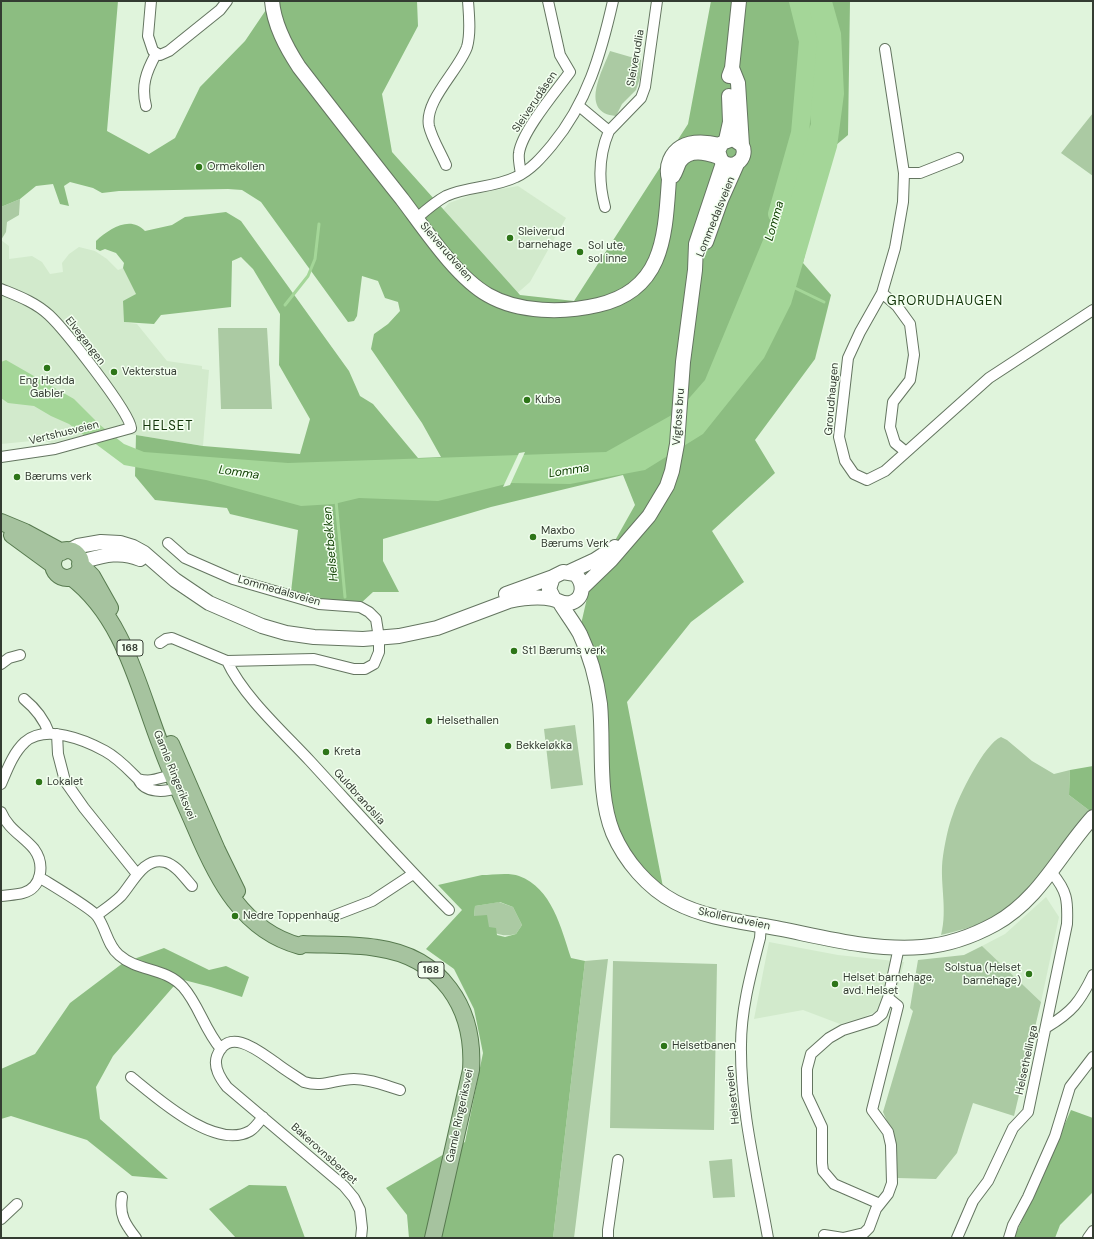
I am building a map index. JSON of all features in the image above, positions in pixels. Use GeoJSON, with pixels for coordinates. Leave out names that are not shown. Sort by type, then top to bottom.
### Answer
{"type":"FeatureCollection","features":[{"type":"Feature","properties":{"kind":"main road","name":"Sleiverudveien"},"geometry":{"type":"LineString","coordinates":[[272,1],[280,33],[287,49],[299,68],[362,149],[462,274],[488,295],[514,305],[528,308],[587,308],[624,297],[643,282],[656,262],[662,247],[669,179],[667,170],[673,155],[681,148],[701,142],[725,154],[733,139],[742,145]]}},
{"type":"Feature","properties":{"kind":"main road","name":"Lommedalsveien"},"geometry":{"type":"LineString","coordinates":[[683,362],[698,238],[725,154],[730,113],[728,77],[732,68],[739,1]]}},
{"type":"Feature","properties":{"kind":"main road","name":"Lommedalsveien"},"geometry":{"type":"LineString","coordinates":[[725,154],[744,156],[738,83],[732,68]]}},
{"type":"Feature","properties":{"kind":"main road","name":"Vigfoss bru"},"geometry":{"type":"LineString","coordinates":[[629,538],[657,503],[672,472],[677,444],[683,362]]}},
{"type":"Feature","properties":{"kind":"main road","name":"168"},"geometry":{"type":"LineString","coordinates":[[1,522],[25,532],[61,556]]}},
{"type":"Feature","properties":{"kind":"main road","name":"168"},"geometry":{"type":"LineString","coordinates":[[1,531],[61,556],[78,556],[80,563]]}},
{"type":"Feature","properties":{"kind":"main road"},"geometry":{"type":"LineString","coordinates":[[413,632],[462,610],[554,577],[560,572],[569,572],[594,560],[629,538]]}},
{"type":"Feature","properties":{"kind":"main road"},"geometry":{"type":"LineString","coordinates":[[61,556],[89,544],[114,542],[144,553],[156,564],[209,603],[262,626],[286,633],[314,637],[346,639],[379,638],[437,628],[509,601],[531,598],[570,603],[611,560],[629,538]]}},
{"type":"Feature","properties":{"kind":"main road"},"geometry":{"type":"LineString","coordinates":[[71,577],[76,575],[80,563],[116,554],[131,555],[156,564]]}},
{"type":"Feature","properties":{"kind":"main road","name":"168"},"geometry":{"type":"LineString","coordinates":[[61,556],[54,571],[59,576],[65,578],[71,577]]}},
{"type":"Feature","properties":{"kind":"main road","name":"Gamle Ringeriksvei"},"geometry":{"type":"LineString","coordinates":[[80,563],[92,576],[128,642],[178,780]]}},
{"type":"Feature","properties":{"kind":"main road"},"geometry":{"type":"LineString","coordinates":[[569,572],[578,577],[580,593]]}},
{"type":"Feature","properties":{"kind":"main road","name":"Gamle Ringeriksvei"},"geometry":{"type":"LineString","coordinates":[[71,577],[81,585],[100,606],[116,633],[134,671],[178,780],[217,850],[241,898],[255,914],[269,926],[301,940],[303,944],[377,948],[407,956],[435,973],[447,984],[462,1008],[467,1020],[472,1044],[471,1070],[432,1238]]}},
{"type":"Feature","properties":{"kind":"main road"},"geometry":{"type":"LineString","coordinates":[[554,577],[550,590],[557,601]]}},
{"type":"Feature","properties":{"kind":"main road","name":"Skollerudveien"},"geometry":{"type":"LineString","coordinates":[[579,633],[580,593]]}},
{"type":"Feature","properties":{"kind":"main road","name":"Skollerudveien"},"geometry":{"type":"LineString","coordinates":[[557,601],[579,633],[593,672],[600,702],[606,808],[613,833],[622,851],[638,872],[660,892],[673,901],[706,914],[849,942],[898,947],[919,947],[943,944],[996,924],[1023,904],[1052,873],[1093,817]]}},
{"type":"Feature","properties":{"kind":"street"},"geometry":{"type":"LineString","coordinates":[[151,1],[148,36],[149,45],[156,54]]}},
{"type":"Feature","properties":{"kind":"street"},"geometry":{"type":"LineString","coordinates":[[156,54],[164,54],[169,52],[220,10],[228,1]]}},
{"type":"Feature","properties":{"kind":"street"},"geometry":{"type":"LineString","coordinates":[[446,165],[429,126],[429,117],[431,108],[437,96],[456,68],[467,46],[469,17],[468,1]]}},
{"type":"Feature","properties":{"kind":"street","name":"Sleiverudåsen"},"geometry":{"type":"LineString","coordinates":[[521,174],[519,153],[523,140],[548,100],[570,72],[560,55],[548,1]]}},
{"type":"Feature","properties":{"kind":"street"},"geometry":{"type":"LineString","coordinates":[[417,218],[433,204],[447,196],[503,182],[521,174],[531,168],[546,153],[567,127],[579,106],[598,60],[613,1]]}},
{"type":"Feature","properties":{"kind":"street","name":"Sleiverudlia"},"geometry":{"type":"LineString","coordinates":[[609,131],[641,98],[645,87],[657,1]]}},
{"type":"Feature","properties":{"kind":"street","name":"Grorudhaugen"},"geometry":{"type":"LineString","coordinates":[[885,49],[904,173],[903,202],[895,248],[882,294],[860,332],[848,358],[839,437],[845,461],[854,474],[867,480],[885,471],[989,378],[1093,310]]}},
{"type":"Feature","properties":{"kind":"street"},"geometry":{"type":"LineString","coordinates":[[146,106],[143,89],[144,80],[156,54]]}},
{"type":"Feature","properties":{"kind":"street"},"geometry":{"type":"LineString","coordinates":[[579,106],[609,131],[604,144],[599,170],[600,189],[605,208]]}},
{"type":"Feature","properties":{"kind":"street"},"geometry":{"type":"LineString","coordinates":[[904,173],[920,173],[958,158]]}},
{"type":"Feature","properties":{"kind":"street","name":"Elvegangen"},"geometry":{"type":"LineString","coordinates":[[1,288],[35,304],[50,316],[124,410],[131,428]]}},
{"type":"Feature","properties":{"kind":"street"},"geometry":{"type":"LineString","coordinates":[[882,294],[897,306],[910,324],[914,355],[910,380],[893,402],[890,427],[895,444],[906,452]]}},
{"type":"Feature","properties":{"kind":"street","name":"Vertshusveien"},"geometry":{"type":"LineString","coordinates":[[1,457],[44,451],[131,428]]}},
{"type":"Feature","properties":{"kind":"street","name":"Lommedalsveien"},"geometry":{"type":"LineString","coordinates":[[168,543],[185,558],[233,579],[319,604],[360,607],[369,612],[376,619],[379,638]]}},
{"type":"Feature","properties":{"kind":"street"},"geometry":{"type":"LineString","coordinates":[[160,643],[166,639],[172,638],[226,661],[314,659],[354,669],[365,669],[374,664],[379,652],[379,638]]}},
{"type":"Feature","properties":{"kind":"street"},"geometry":{"type":"LineString","coordinates":[[1,664],[9,658],[20,655]]}},
{"type":"Feature","properties":{"kind":"street","name":"Guldbrandslia"},"geometry":{"type":"LineString","coordinates":[[226,661],[233,675],[268,716],[413,874],[449,910]]}},
{"type":"Feature","properties":{"kind":"street"},"geometry":{"type":"LineString","coordinates":[[24,699],[34,707],[53,734],[65,781],[84,808],[137,874]]}},
{"type":"Feature","properties":{"kind":"street"},"geometry":{"type":"LineString","coordinates":[[1,784],[11,760],[26,741],[53,734],[73,737],[106,751],[138,779],[140,783],[154,790],[164,792],[178,780]]}},
{"type":"Feature","properties":{"kind":"street"},"geometry":{"type":"LineString","coordinates":[[138,779],[148,781],[178,780]]}},
{"type":"Feature","properties":{"kind":"street"},"geometry":{"type":"LineString","coordinates":[[1,812],[13,830],[34,849],[39,859],[40,877],[31,889],[23,893],[1,896]]}},
{"type":"Feature","properties":{"kind":"street"},"geometry":{"type":"LineString","coordinates":[[97,915],[121,896],[137,874],[150,864],[159,861],[166,862],[176,868],[192,886]]}},
{"type":"Feature","properties":{"kind":"street","name":"Helsethellinga"},"geometry":{"type":"LineString","coordinates":[[957,1238],[973,1202],[988,1181],[1010,1133],[1028,1112],[1047,1027],[1067,924],[1068,903],[1066,892],[1052,873]]}},
{"type":"Feature","properties":{"kind":"street"},"geometry":{"type":"LineString","coordinates":[[333,916],[372,901],[413,874]]}},
{"type":"Feature","properties":{"kind":"street"},"geometry":{"type":"LineString","coordinates":[[40,877],[97,915],[111,946],[119,955],[134,966],[157,970],[169,975],[182,986],[193,999],[208,1032],[221,1049],[228,1044],[238,1042],[245,1043],[256,1048],[304,1082],[324,1085],[352,1079],[368,1079],[400,1090]]}},
{"type":"Feature","properties":{"kind":"street","name":"Helsetveien"},"geometry":{"type":"LineString","coordinates":[[761,925],[760,938],[744,1012],[741,1044],[741,1068],[744,1105],[768,1238]]}},
{"type":"Feature","properties":{"kind":"street"},"geometry":{"type":"LineString","coordinates":[[880,1204],[834,1184],[823,1171],[822,1127],[807,1095],[806,1069],[810,1054],[819,1046],[843,1030],[875,1020],[882,1014],[888,998],[898,947]]}},
{"type":"Feature","properties":{"kind":"street"},"geometry":{"type":"LineString","coordinates":[[1047,1027],[1073,1009],[1082,998],[1093,975]]}},
{"type":"Feature","properties":{"kind":"street"},"geometry":{"type":"LineString","coordinates":[[824,1235],[843,1238],[864,1233],[869,1228],[880,1204],[888,1194],[892,1183],[891,1145],[888,1132],[872,1110],[898,1006],[888,998]]}},
{"type":"Feature","properties":{"kind":"street","name":"Bakerovnsberget"},"geometry":{"type":"LineString","coordinates":[[221,1049],[216,1058],[219,1077],[226,1087],[329,1172],[354,1198],[360,1210],[362,1228],[360,1238]]}},
{"type":"Feature","properties":{"kind":"street"},"geometry":{"type":"LineString","coordinates":[[1009,1238],[1013,1225],[1028,1197],[1060,1120],[1070,1087],[1093,1057]]}},
{"type":"Feature","properties":{"kind":"street"},"geometry":{"type":"LineString","coordinates":[[131,1077],[183,1118],[212,1131],[233,1135],[244,1134],[251,1130],[263,1117]]}},
{"type":"Feature","properties":{"kind":"street"},"geometry":{"type":"LineString","coordinates":[[608,1238],[618,1160]]}},
{"type":"Feature","properties":{"kind":"street"},"geometry":{"type":"LineString","coordinates":[[122,1197],[120,1209],[123,1222],[136,1238]]}},
{"type":"Feature","properties":{"kind":"street"},"geometry":{"type":"LineString","coordinates":[[1,1219],[17,1204]]}},
{"type":"Feature","properties":{"kind":"street"},"geometry":{"type":"LineString","coordinates":[[1088,1238],[1093,1231]]}},
{"type":"Feature","properties":{"kind":"shaded area"},"geometry":{"type":"Polygon","coordinates":[[[1,1],[118,1],[107,131],[149,154],[175,138],[200,87],[245,41],[272,1],[417,1],[418,26],[382,94],[392,152],[520,295],[574,301],[688,124],[711,1],[850,1],[848,135],[829,151],[803,263],[831,295],[815,359],[755,440],[775,473],[712,531],[744,582],[691,622],[627,702],[663,887],[630,862],[606,808],[593,672],[579,633],[590,585],[635,505],[623,475],[491,507],[383,539],[383,561],[399,592],[373,592],[360,604],[320,600],[291,592],[298,530],[230,514],[227,508],[155,500],[135,476],[136,435],[203,446],[300,454],[310,419],[279,365],[280,314],[253,269],[241,257],[232,261],[231,307],[161,315],[154,324],[124,322],[123,301],[136,294],[123,268],[124,263],[116,253],[105,249],[100,251],[96,249],[96,241],[101,236],[113,228],[126,224],[139,226],[145,231],[172,225],[185,217],[226,212],[241,221],[349,371],[360,396],[373,404],[418,458],[441,457],[422,423],[371,349],[374,334],[388,324],[400,311],[398,302],[385,298],[378,281],[362,276],[357,316],[354,321],[348,322],[261,202],[242,190],[119,191],[102,193],[93,188],[70,182],[64,186],[69,206],[60,204],[53,184],[36,186],[20,199],[1,207],[1,1]]]}},
{"type":"Feature","properties":{"kind":"shaded area"},"geometry":{"type":"Polygon","coordinates":[[[610,51],[641,60],[640,78],[636,90],[622,104],[616,116],[605,113],[598,107],[596,99],[596,90],[602,69],[610,51]]]}},
{"type":"Feature","properties":{"kind":"shaded area"},"geometry":{"type":"Polygon","coordinates":[[[1093,113],[1093,176],[1061,153],[1093,113]]]}},
{"type":"Feature","properties":{"kind":"shaded area"},"geometry":{"type":"Polygon","coordinates":[[[518,186],[566,218],[530,282],[513,297],[436,218],[449,203],[474,194],[518,186]]]}},
{"type":"Feature","properties":{"kind":"shaded area"},"geometry":{"type":"Polygon","coordinates":[[[20,199],[19,215],[7,222],[6,232],[1,240],[1,207],[20,199]]]}},
{"type":"Feature","properties":{"kind":"shaded area","name":"Bærums verk"},"geometry":{"type":"Polygon","coordinates":[[[1,240],[9,246],[9,259],[32,256],[42,262],[50,274],[63,272],[62,263],[69,254],[79,247],[95,251],[107,259],[118,270],[123,268],[136,294],[124,322],[137,324],[167,361],[202,366],[202,369],[209,370],[203,446],[136,435],[124,435],[119,427],[52,443],[42,440],[1,444],[1,240]]]}},
{"type":"Feature","properties":{"kind":"shaded area"},"geometry":{"type":"Polygon","coordinates":[[[218,328],[267,328],[272,409],[221,409],[218,328]]]}},
{"type":"Feature","properties":{"kind":"shaded area"},"geometry":{"type":"Polygon","coordinates":[[[575,725],[583,785],[551,789],[544,729],[575,725]]]}},
{"type":"Feature","properties":{"kind":"shaded area"},"geometry":{"type":"Polygon","coordinates":[[[1001,737],[1007,740],[1032,761],[1054,774],[1070,770],[1069,795],[1090,811],[1045,872],[1019,898],[988,920],[971,927],[941,935],[944,915],[942,866],[950,824],[956,806],[973,771],[987,749],[1001,737]]]}},
{"type":"Feature","properties":{"kind":"shaded area"},"geometry":{"type":"Polygon","coordinates":[[[1093,766],[1093,808],[1090,811],[1069,795],[1070,770],[1093,766]]]}},
{"type":"Feature","properties":{"kind":"shaded area"},"geometry":{"type":"Polygon","coordinates":[[[510,874],[519,876],[540,890],[554,910],[571,958],[585,961],[553,1238],[409,1238],[407,1215],[386,1188],[465,1142],[483,1053],[474,1009],[454,969],[426,949],[462,910],[438,885],[482,875],[510,874]],[[500,902],[475,906],[474,916],[487,915],[489,927],[496,928],[497,935],[505,937],[516,934],[522,925],[513,907],[500,902]]]}},
{"type":"Feature","properties":{"kind":"shaded area","name":"Solstua (Helset barnehage)"},"geometry":{"type":"Polygon","coordinates":[[[1046,897],[1059,917],[1041,1002],[982,946],[1005,934],[1046,897]]]}},
{"type":"Feature","properties":{"kind":"shaded area"},"geometry":{"type":"Polygon","coordinates":[[[499,902],[513,907],[522,925],[516,934],[498,934],[474,916],[475,906],[499,902]]]}},
{"type":"Feature","properties":{"kind":"shaded area"},"geometry":{"type":"Polygon","coordinates":[[[769,942],[838,955],[904,962],[894,1003],[864,1017],[840,1024],[803,1010],[754,1019],[769,942]]]}},
{"type":"Feature","properties":{"kind":"shaded area"},"geometry":{"type":"Polygon","coordinates":[[[982,946],[1041,1002],[1014,1116],[973,1103],[957,1153],[936,1179],[897,1178],[896,1142],[883,1112],[913,1011],[910,1008],[918,960],[964,955],[982,946]]]}},
{"type":"Feature","properties":{"kind":"shaded area"},"geometry":{"type":"Polygon","coordinates":[[[164,948],[209,970],[226,966],[249,977],[242,997],[180,979],[113,1056],[96,1087],[100,1119],[168,1179],[132,1176],[87,1140],[11,1116],[1,1119],[1,1069],[35,1054],[70,1003],[123,963],[164,948]]]}},
{"type":"Feature","properties":{"kind":"shaded area"},"geometry":{"type":"Polygon","coordinates":[[[608,959],[574,1238],[553,1238],[585,961],[608,959]]]}},
{"type":"Feature","properties":{"kind":"shaded area","name":"Helsetbanen"},"geometry":{"type":"Polygon","coordinates":[[[613,961],[717,964],[714,1130],[610,1128],[613,961]]]}},
{"type":"Feature","properties":{"kind":"shaded area"},"geometry":{"type":"Polygon","coordinates":[[[1071,1110],[1093,1118],[1093,1192],[1060,1225],[1055,1238],[1014,1238],[1071,1110]]]}},
{"type":"Feature","properties":{"kind":"shaded area"},"geometry":{"type":"Polygon","coordinates":[[[732,1159],[735,1197],[713,1198],[709,1161],[732,1159]]]}},
{"type":"Feature","properties":{"kind":"shaded area"},"geometry":{"type":"Polygon","coordinates":[[[249,1185],[286,1186],[305,1238],[236,1238],[209,1209],[249,1185]]]}},
{"type":"Feature","properties":{"kind":"water"},"geometry":{"type":"Polygon","coordinates":[[[798,1],[832,1],[841,33],[844,94],[837,147],[791,304],[764,358],[703,434],[645,470],[570,484],[510,483],[438,501],[359,498],[334,504],[301,506],[206,480],[124,465],[69,424],[34,406],[8,403],[1,398],[1,362],[6,360],[74,399],[100,425],[124,444],[144,452],[288,463],[606,452],[677,412],[705,380],[811,124],[798,1]]]}},
{"type":"Feature","properties":{"kind":"pier"},"geometry":{"type":"Polygon","coordinates":[[[525,452],[510,485],[503,487],[519,453],[525,452]]]}},
{"type":"Feature","properties":{"kind":"waterway","name":"Lomma"},"geometry":{"type":"LineString","coordinates":[[777,214],[800,133],[808,41],[798,1]]}},
{"type":"Feature","properties":{"kind":"waterway"},"geometry":{"type":"LineString","coordinates":[[285,305],[308,276],[315,259],[319,224]]}},
{"type":"Feature","properties":{"kind":"waterway"},"geometry":{"type":"LineString","coordinates":[[795,288],[824,302]]}},
{"type":"Feature","properties":{"kind":"waterway","name":"Helsetbekken"},"geometry":{"type":"LineString","coordinates":[[336,501],[345,597]]}},
{"type":"Feature","properties":{"kind":"place","name":"Ormekollen"},"geometry":{"type":"Point","coordinates":[199,167]}},
{"type":"Feature","properties":{"kind":"place","name":"Sleiverud barnehage"},"geometry":{"type":"Point","coordinates":[510,238]}},
{"type":"Feature","properties":{"kind":"place","name":"Sol ute, sol inne"},"geometry":{"type":"Point","coordinates":[580,252]}},
{"type":"Feature","properties":{"kind":"place","name":"Eng Hedda Gabler"},"geometry":{"type":"Point","coordinates":[47,368]}},
{"type":"Feature","properties":{"kind":"place","name":"Vekterstua"},"geometry":{"type":"Point","coordinates":[114,372]}},
{"type":"Feature","properties":{"kind":"place","name":"Kuba"},"geometry":{"type":"Point","coordinates":[527,400]}},
{"type":"Feature","properties":{"kind":"place","name":"Bærums verk"},"geometry":{"type":"Point","coordinates":[17,477]}},
{"type":"Feature","properties":{"kind":"place","name":"Maxbo Bærums Verk"},"geometry":{"type":"Point","coordinates":[533,537]}},
{"type":"Feature","properties":{"kind":"place","name":"St1 Bærums verk"},"geometry":{"type":"Point","coordinates":[514,651]}},
{"type":"Feature","properties":{"kind":"place","name":"Helsethallen"},"geometry":{"type":"Point","coordinates":[429,721]}},
{"type":"Feature","properties":{"kind":"place","name":"Bekkeløkka"},"geometry":{"type":"Point","coordinates":[508,746]}},
{"type":"Feature","properties":{"kind":"place","name":"Kreta"},"geometry":{"type":"Point","coordinates":[326,752]}},
{"type":"Feature","properties":{"kind":"place","name":"Lokalet"},"geometry":{"type":"Point","coordinates":[39,782]}},
{"type":"Feature","properties":{"kind":"place","name":"Nedre Toppenhaug"},"geometry":{"type":"Point","coordinates":[235,916]}},
{"type":"Feature","properties":{"kind":"place","name":"Solstua (Helset barnehage)"},"geometry":{"type":"Point","coordinates":[1029,974]}},
{"type":"Feature","properties":{"kind":"place","name":"Helset barnehage, avd. Helset"},"geometry":{"type":"Point","coordinates":[835,984]}},
{"type":"Feature","properties":{"kind":"place","name":"Helsetbanen"},"geometry":{"type":"Point","coordinates":[664,1046]}},
{"type":"Feature","properties":{"kind":"district","name":"GRORUDHAUGEN"},"geometry":{"type":"Point","coordinates":[945,302]}},
{"type":"Feature","properties":{"kind":"district","name":"HELSET"},"geometry":{"type":"Point","coordinates":[168,427]}}]}
